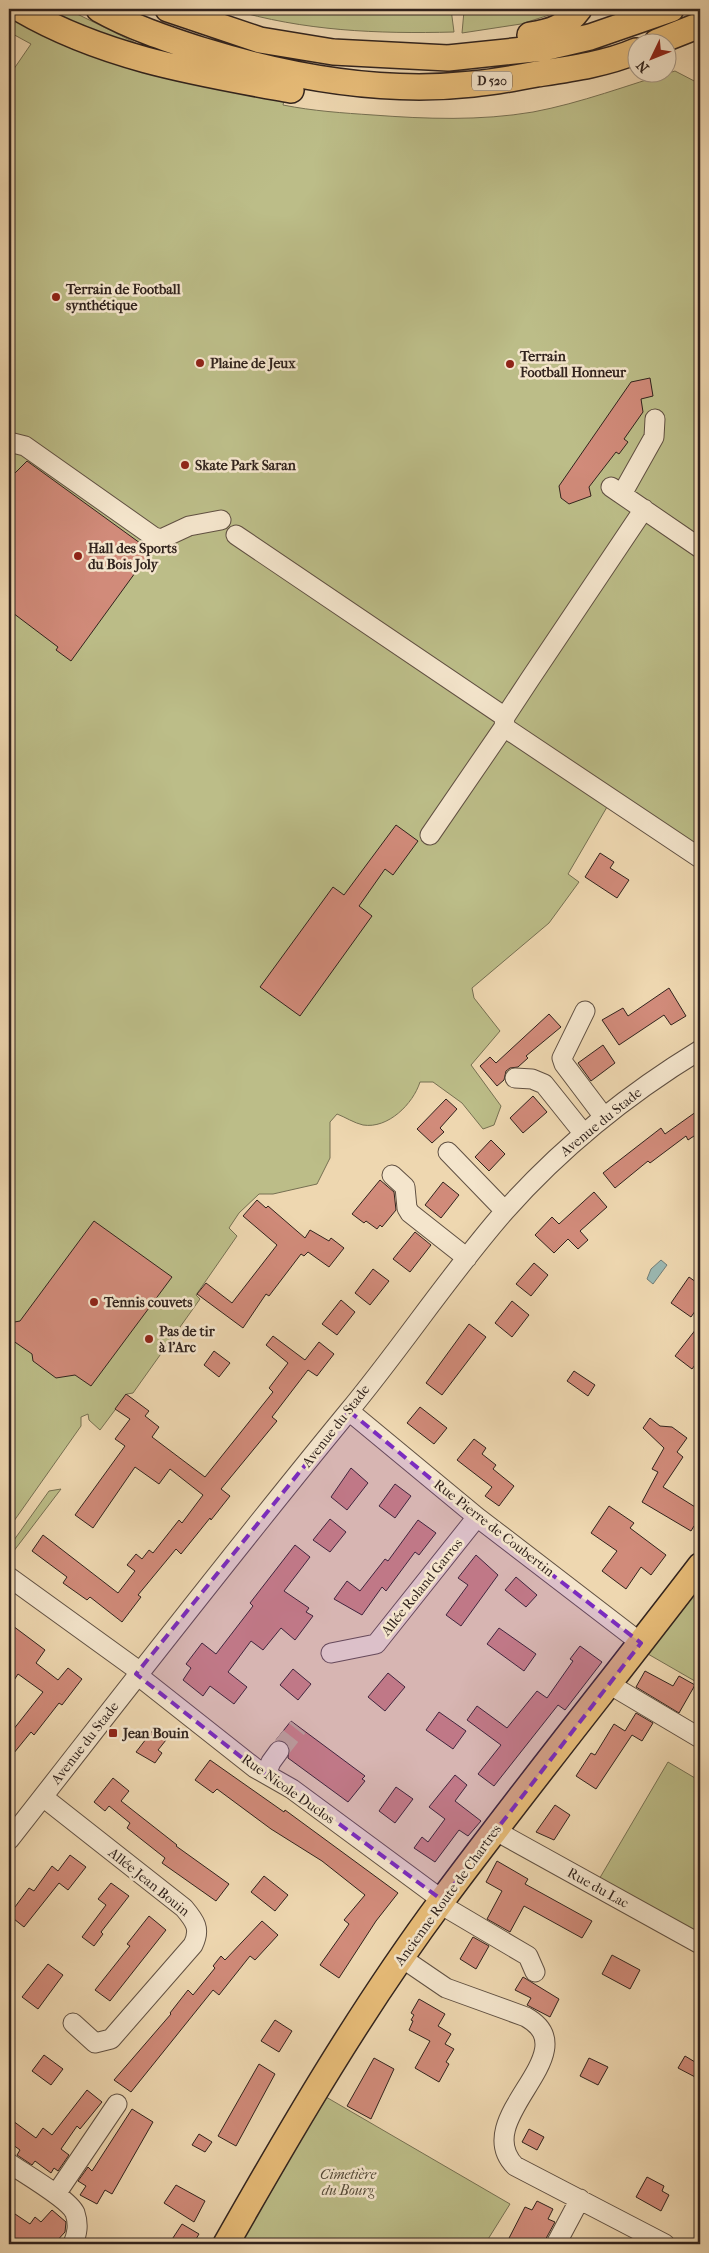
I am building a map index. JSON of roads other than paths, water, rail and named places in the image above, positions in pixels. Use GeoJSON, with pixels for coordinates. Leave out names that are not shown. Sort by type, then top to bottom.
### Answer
{"type":"FeatureCollection","features":[{"type":"Feature","properties":{"kind":"main road"},"geometry":{"type":"LineString","coordinates":[[20,9],[45,24],[96,45],[155,64],[302,92],[345,82]]}},
{"type":"Feature","properties":{"kind":"main road","name":"D 520"},"geometry":{"type":"LineString","coordinates":[[99,9],[171,40],[234,60],[289,74],[345,82],[400,86],[472,84],[560,71],[626,56]]}},
{"type":"Feature","properties":{"kind":"main road","name":"D 520"},"geometry":{"type":"LineString","coordinates":[[168,9],[260,40],[333,52],[408,54],[448,58],[543,48],[590,37],[671,9]]}},
{"type":"Feature","properties":{"kind":"main road"},"geometry":{"type":"LineString","coordinates":[[408,54],[444,47],[484,44],[550,32],[566,24],[578,9]]}},
{"type":"Feature","properties":{"kind":"main road"},"geometry":{"type":"LineString","coordinates":[[676,35],[700,25]]}},
{"type":"Feature","properties":{"kind":"main road","name":"Ancienne Route de Chartres"},"geometry":{"type":"LineString","coordinates":[[226,2244],[314,2092],[441,1902],[700,1566]]}},
{"type":"Feature","properties":{"kind":"street"},"geometry":{"type":"LineString","coordinates":[[655,419],[654,437],[616,490],[700,548]]}},
{"type":"Feature","properties":{"kind":"street"},"geometry":{"type":"LineString","coordinates":[[9,442],[25,446],[154,537],[161,539],[189,526],[221,520]]}},
{"type":"Feature","properties":{"kind":"street"},"geometry":{"type":"LineString","coordinates":[[430,835],[504,722],[530,678],[644,509]]}},
{"type":"Feature","properties":{"kind":"street"},"geometry":{"type":"LineString","coordinates":[[236,535],[700,858]]}},
{"type":"Feature","properties":{"kind":"street"},"geometry":{"type":"LineString","coordinates":[[585,1011],[562,1058],[564,1064],[604,1118]]}},
{"type":"Feature","properties":{"kind":"street","name":"Avenue du Stade"},"geometry":{"type":"LineString","coordinates":[[9,1840],[138,1673],[349,1411],[505,1211],[584,1134],[637,1092],[700,1050]]}},
{"type":"Feature","properties":{"kind":"street"},"geometry":{"type":"LineString","coordinates":[[516,1078],[532,1079],[544,1084],[584,1134]]}},
{"type":"Feature","properties":{"kind":"street"},"geometry":{"type":"LineString","coordinates":[[448,1152],[505,1211]]}},
{"type":"Feature","properties":{"kind":"street"},"geometry":{"type":"LineString","coordinates":[[392,1175],[405,1187],[407,1208],[410,1213],[467,1258]]}},
{"type":"Feature","properties":{"kind":"street","name":"Rue Pierre de Coubertin"},"geometry":{"type":"LineString","coordinates":[[349,1411],[477,1517],[641,1643]]}},
{"type":"Feature","properties":{"kind":"street","name":"Allée Roland Garros"},"geometry":{"type":"LineString","coordinates":[[331,1653],[376,1644],[477,1517]]}},
{"type":"Feature","properties":{"kind":"street","name":"Rue Nicole Duclos"},"geometry":{"type":"LineString","coordinates":[[9,1577],[138,1673],[254,1768],[292,1789],[441,1902],[528,1956],[535,1972]]}},
{"type":"Feature","properties":{"kind":"street"},"geometry":{"type":"LineString","coordinates":[[609,1684],[700,1738]]}},
{"type":"Feature","properties":{"kind":"street"},"geometry":{"type":"LineString","coordinates":[[266,1774],[271,1762],[279,1751]]}},
{"type":"Feature","properties":{"kind":"street","name":"Allée Jean Bouin"},"geometry":{"type":"LineString","coordinates":[[43,1797],[184,1908],[195,1920],[198,1930],[193,1945],[111,2039],[95,2043],[73,2023]]}},
{"type":"Feature","properties":{"kind":"street","name":"Rue du Lac"},"geometry":{"type":"LineString","coordinates":[[496,1831],[700,1944]]}},
{"type":"Feature","properties":{"kind":"street"},"geometry":{"type":"LineString","coordinates":[[402,1958],[446,1988],[526,2018],[535,2022],[541,2030],[545,2039],[544,2056],[505,2127],[504,2151],[515,2166],[580,2199],[641,2239],[665,2244]]}},
{"type":"Feature","properties":{"kind":"street"},"geometry":{"type":"LineString","coordinates":[[56,2194],[117,2104]]}},
{"type":"Feature","properties":{"kind":"street"},"geometry":{"type":"LineString","coordinates":[[9,2163],[56,2194],[74,2211],[78,2224],[73,2244]]}},
{"type":"Feature","properties":{"kind":"street"},"geometry":{"type":"LineString","coordinates":[[556,2244],[580,2199]]}},
{"type":"Feature","properties":{"kind":"water"},"geometry":{"type":"Polygon","coordinates":[[[661,1260],[667,1265],[653,1284],[647,1279],[651,1269],[661,1260]]]}},
{"type":"Feature","properties":{"kind":"tunnel"},"geometry":{"type":"LineString","coordinates":[[279,1751],[298,1727]]}},
{"type":"Feature","properties":{"kind":"place","name":"Terrain de Football synthétique"},"geometry":{"type":"Point","coordinates":[56,297]}},
{"type":"Feature","properties":{"kind":"place","name":"Plaine de Jeux"},"geometry":{"type":"Point","coordinates":[200,363]}},
{"type":"Feature","properties":{"kind":"place","name":"Terrain Football Honneur"},"geometry":{"type":"Point","coordinates":[510,364]}},
{"type":"Feature","properties":{"kind":"place","name":"Skate Park Saran"},"geometry":{"type":"Point","coordinates":[185,465]}},
{"type":"Feature","properties":{"kind":"place","name":"Hall des Sports du Bois Joly"},"geometry":{"type":"Point","coordinates":[78,556]}},
{"type":"Feature","properties":{"kind":"place","name":"Tennis couvets"},"geometry":{"type":"Point","coordinates":[94,1302]}},
{"type":"Feature","properties":{"kind":"place","name":"Pas de tir à l'Arc"},"geometry":{"type":"Point","coordinates":[149,1339]}},
{"type":"Feature","properties":{"kind":"place","name":"Jean Bouin"},"geometry":{"type":"Point","coordinates":[113,1733]}},
{"type":"Feature","properties":{"kind":"park label","name":"Cimetière du Bourg"},"geometry":{"type":"Point","coordinates":[348,2182]}}]}
